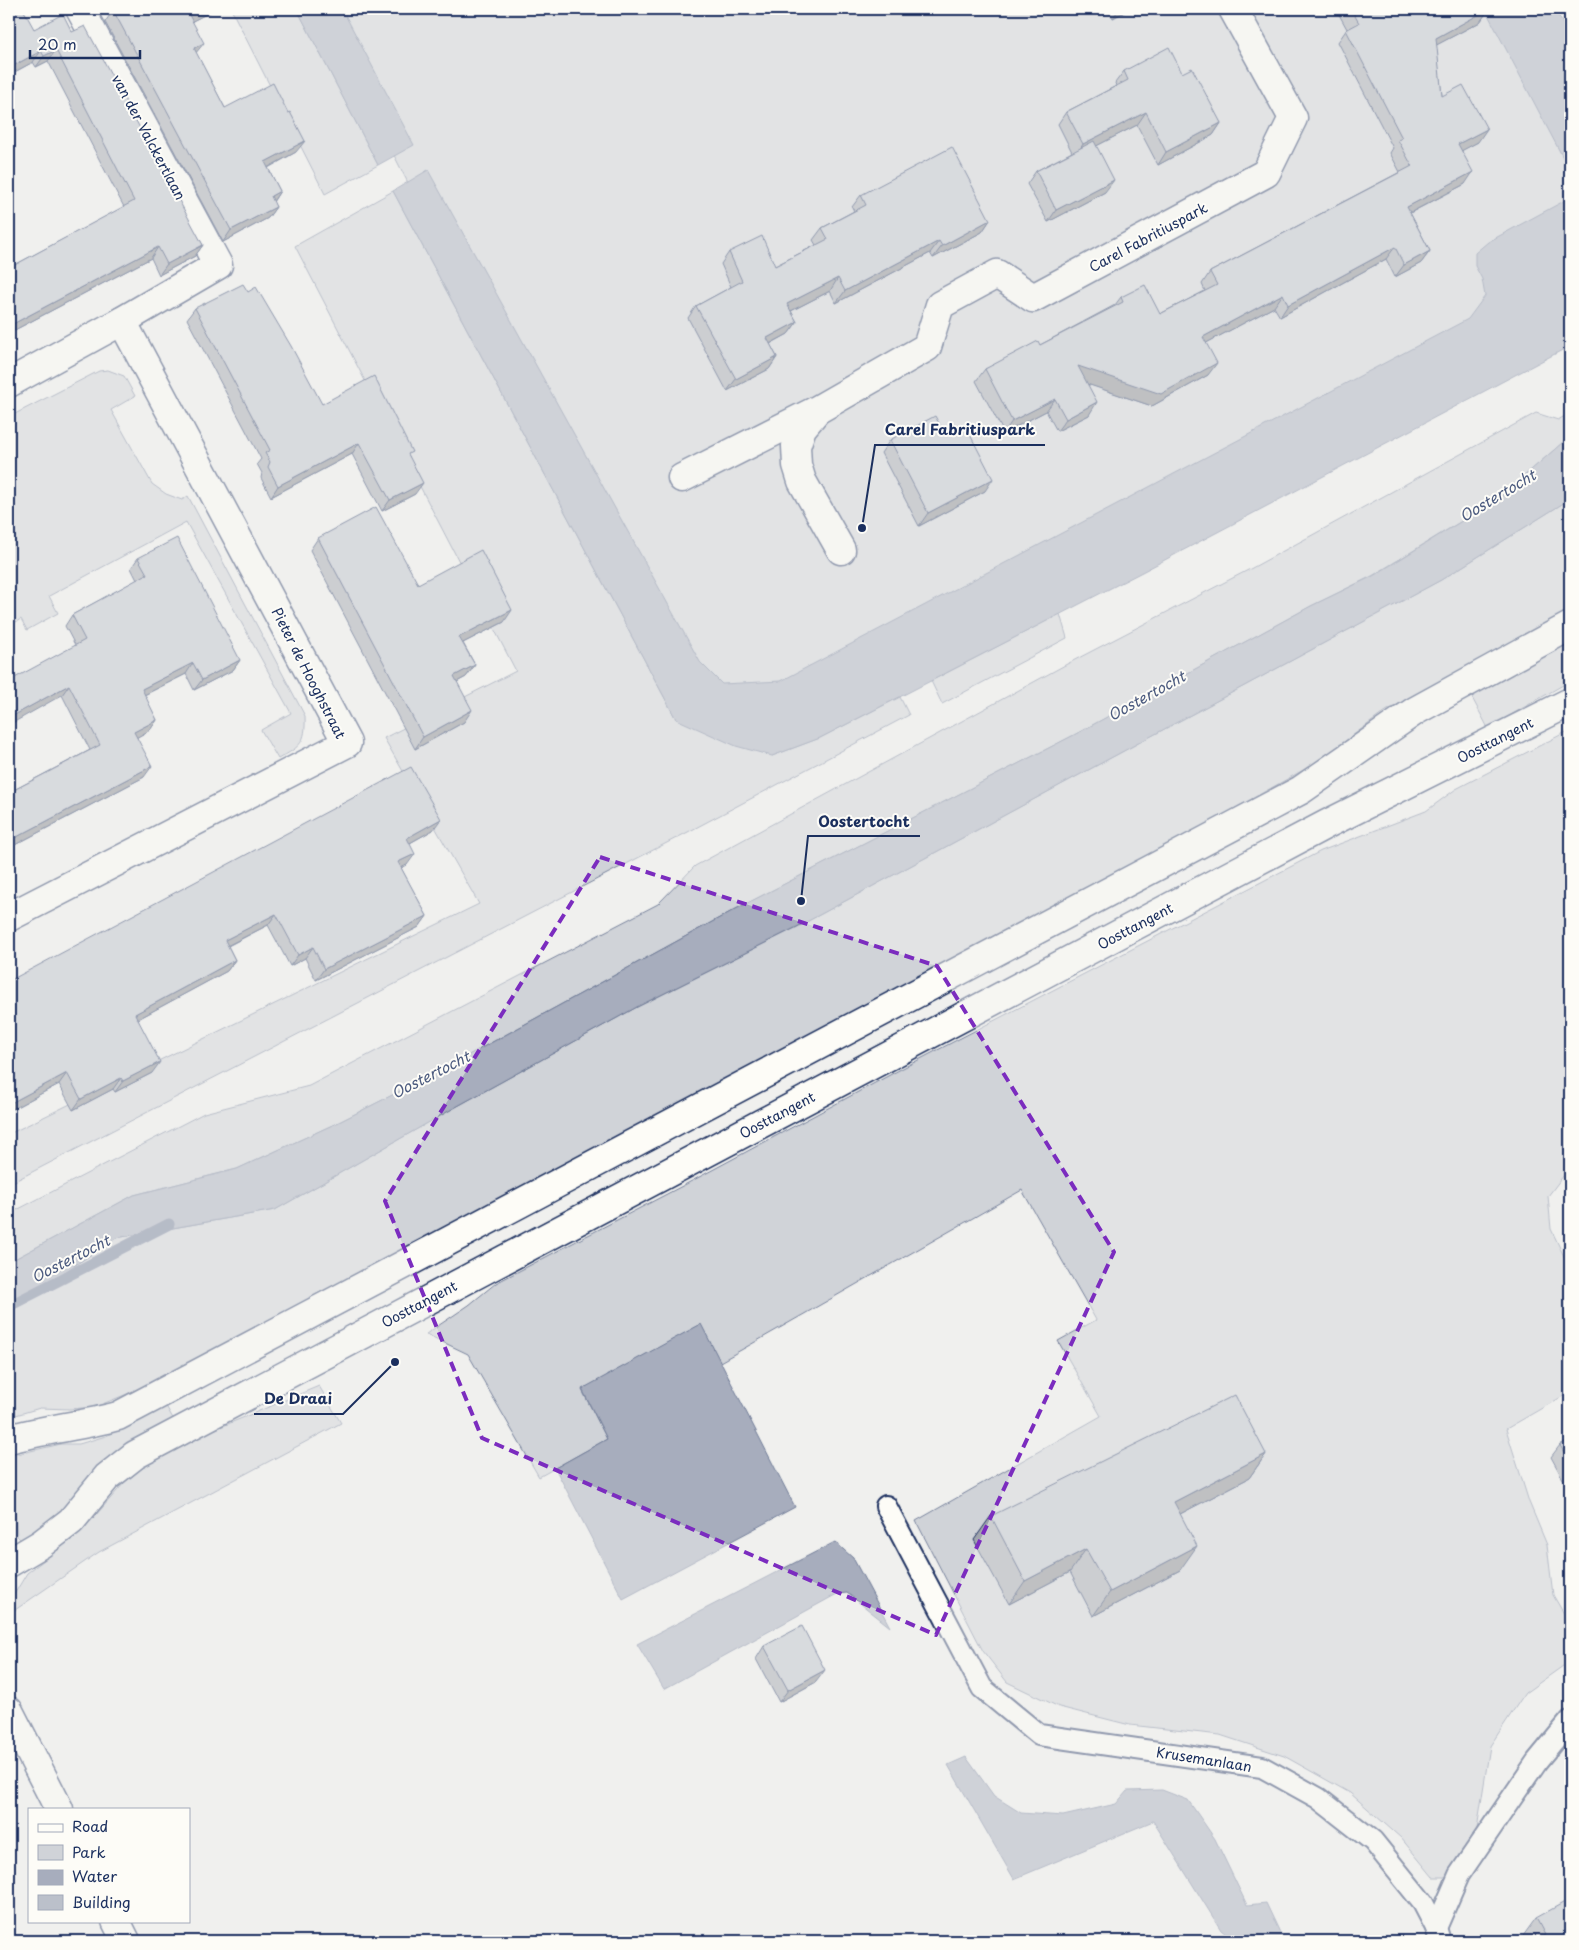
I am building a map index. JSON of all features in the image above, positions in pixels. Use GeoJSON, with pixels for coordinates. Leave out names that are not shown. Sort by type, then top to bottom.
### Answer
{"type":"FeatureCollection","features":[{"type":"Feature","properties":{"kind":"main road","name":"van der Valckertlaan"},"geometry":{"type":"LineString","coordinates":[[80,9],[218,266],[122,321]]}},
{"type":"Feature","properties":{"kind":"main road","name":"Carel Fabritiuspark"},"geometry":{"type":"LineString","coordinates":[[682,478],[817,410],[928,347],[940,305],[997,274],[1033,298],[1266,173],[1293,118],[1233,9]]}},
{"type":"Feature","properties":{"kind":"main road"},"geometry":{"type":"LineString","coordinates":[[9,383],[122,321]]}},
{"type":"Feature","properties":{"kind":"main road","name":"Pieter de Hooghstraat"},"geometry":{"type":"LineString","coordinates":[[9,917],[347,743],[122,321]]}},
{"type":"Feature","properties":{"kind":"main road","name":"Carel Fabritiuspark"},"geometry":{"type":"LineString","coordinates":[[817,410],[802,428],[796,446],[797,465],[802,481],[841,550]]}},
{"type":"Feature","properties":{"kind":"main road"},"geometry":{"type":"LineString","coordinates":[[9,1439],[36,1431],[86,1425],[118,1416],[1301,790],[1415,711],[1570,626]]}},
{"type":"Feature","properties":{"kind":"main road","name":"Oosttangent"},"geometry":{"type":"LineString","coordinates":[[9,1563],[41,1544],[71,1521],[107,1477],[135,1455],[1327,824],[1570,702]]}},
{"type":"Feature","properties":{"kind":"main road"},"geometry":{"type":"LineString","coordinates":[[9,1711],[58,1808]]}},
{"type":"Feature","properties":{"kind":"main road"},"geometry":{"type":"LineString","coordinates":[[116,1922],[126,1941]]}},
{"type":"Feature","properties":{"kind":"lane","name":"Krusemanlaan"},"geometry":{"type":"LineString","coordinates":[[886,1506],[982,1688],[1039,1735],[1262,1767],[1318,1798],[1373,1841],[1424,1903],[1438,1934]]}},
{"type":"Feature","properties":{"kind":"lane","name":"Krusemanlaan"},"geometry":{"type":"LineString","coordinates":[[1438,1934],[1459,1875],[1537,1761],[1570,1722]]}},
{"type":"Feature","properties":{"kind":"highlighted area"},"geometry":{"type":"Polygon","coordinates":[[[600,857],[937,966],[1114,1252],[936,1635],[482,1438],[385,1201],[600,857]]]}},
{"type":"Feature","properties":{"kind":"green space"},"geometry":{"type":"Polygon","coordinates":[[[231,9],[297,9],[378,165],[325,194],[231,9]]]}},
{"type":"Feature","properties":{"kind":"green space"},"geometry":{"type":"Polygon","coordinates":[[[320,9],[1523,9],[1570,93],[1570,273],[772,756],[820,738],[900,697],[909,715],[688,832],[9,1184],[9,1134],[479,904],[384,738],[516,671],[295,246],[393,191],[676,719],[680,720],[320,9]]]}},
{"type":"Feature","properties":{"kind":"green space"},"geometry":{"type":"Polygon","coordinates":[[[108,370],[124,376],[135,396],[111,410],[152,484],[166,494],[182,500],[188,496],[305,716],[301,743],[278,759],[261,730],[291,713],[186,522],[49,596],[58,613],[27,630],[21,619],[9,626],[9,417],[99,371],[108,370]]]}},
{"type":"Feature","properties":{"kind":"green space"},"geometry":{"type":"Polygon","coordinates":[[[1536,413],[1558,420],[1570,413],[1570,436],[1499,498],[1372,576],[1311,606],[1074,735],[734,910],[432,1075],[339,1122],[237,1169],[134,1195],[9,1262],[9,1214],[204,1113],[309,1086],[658,904],[695,866],[1067,664],[1252,568],[1536,413]]]}},
{"type":"Feature","properties":{"kind":"green space"},"geometry":{"type":"Polygon","coordinates":[[[1570,499],[1570,614],[1484,657],[1386,711],[1314,764],[1182,838],[658,1118],[518,1189],[193,1362],[127,1394],[95,1407],[69,1409],[40,1408],[9,1417],[9,1309],[116,1238],[275,1210],[637,1007],[797,927],[1441,580],[1570,499]]]}},
{"type":"Feature","properties":{"kind":"green space"},"geometry":{"type":"Polygon","coordinates":[[[1060,614],[1067,638],[942,704],[931,681],[1060,614]]]}},
{"type":"Feature","properties":{"kind":"green space"},"geometry":{"type":"Polygon","coordinates":[[[1570,639],[1570,681],[1488,728],[1469,692],[1570,639]]]}},
{"type":"Feature","properties":{"kind":"green space"},"geometry":{"type":"Polygon","coordinates":[[[1570,730],[1570,1167],[1548,1196],[1551,1229],[1570,1269],[1570,1392],[1506,1429],[1529,1502],[1547,1545],[1553,1595],[1570,1624],[1570,1661],[1525,1693],[1490,1746],[1477,1829],[1447,1877],[1433,1877],[1401,1838],[1350,1793],[1284,1756],[1220,1735],[1130,1725],[1059,1707],[1007,1682],[983,1651],[916,1521],[1101,1416],[1058,1341],[1096,1320],[1022,1190],[720,1362],[700,1325],[582,1390],[607,1439],[539,1477],[468,1354],[426,1334],[469,1305],[496,1283],[901,1069],[1321,851],[1426,811],[1456,789],[1570,730]]]}},
{"type":"Feature","properties":{"kind":"green space"},"geometry":{"type":"Polygon","coordinates":[[[319,1386],[341,1423],[99,1552],[15,1610],[12,1598],[27,1573],[81,1532],[124,1483],[163,1451],[319,1386]]]}},
{"type":"Feature","properties":{"kind":"green space"},"geometry":{"type":"Polygon","coordinates":[[[166,1406],[176,1424],[103,1461],[62,1512],[42,1530],[21,1540],[17,1536],[15,1511],[9,1499],[9,1456],[61,1444],[79,1444],[106,1436],[166,1406]]]}},
{"type":"Feature","properties":{"kind":"water"},"geometry":{"type":"Polygon","coordinates":[[[297,9],[342,9],[414,145],[378,165],[297,9]]]}},
{"type":"Feature","properties":{"kind":"water"},"geometry":{"type":"Polygon","coordinates":[[[1485,9],[1555,9],[1570,37],[1570,171],[1485,9]]]}},
{"type":"Feature","properties":{"kind":"water"},"geometry":{"type":"Polygon","coordinates":[[[428,170],[700,662],[722,684],[781,681],[1468,319],[1485,296],[1482,279],[1475,266],[1475,253],[1488,242],[1564,201],[1570,192],[1570,346],[1142,572],[820,738],[772,756],[736,746],[676,719],[393,191],[428,170]]]}},
{"type":"Feature","properties":{"kind":"water"},"geometry":{"type":"Polygon","coordinates":[[[1570,436],[1570,499],[1441,580],[797,927],[637,1007],[275,1210],[116,1238],[9,1309],[9,1262],[134,1195],[237,1169],[339,1122],[432,1075],[734,910],[1074,735],[1311,606],[1373,576],[1499,498],[1570,436]]]}},
{"type":"Feature","properties":{"kind":"water"},"geometry":{"type":"Polygon","coordinates":[[[701,1324],[795,1507],[623,1599],[555,1468],[607,1439],[582,1389],[701,1324]]]}},
{"type":"Feature","properties":{"kind":"water"},"geometry":{"type":"Polygon","coordinates":[[[835,1542],[853,1558],[890,1627],[847,1593],[837,1594],[664,1689],[637,1644],[835,1542]]]}},
{"type":"Feature","properties":{"kind":"water"},"geometry":{"type":"Polygon","coordinates":[[[966,1757],[994,1796],[1021,1813],[1063,1816],[1116,1804],[1127,1791],[1162,1790],[1188,1800],[1215,1839],[1247,1905],[1266,1903],[1284,1941],[1232,1941],[1221,1930],[1153,1821],[1014,1879],[948,1765],[966,1757]]]}},
{"type":"Feature","properties":{"kind":"building"},"geometry":{"type":"Polygon","coordinates":[[[23,9],[34,29],[63,14],[72,32],[85,26],[203,245],[167,264],[158,247],[9,326],[9,268],[134,201],[56,50],[44,56],[41,51],[9,68],[9,10],[23,9]]]}},
{"type":"Feature","properties":{"kind":"building"},"geometry":{"type":"Polygon","coordinates":[[[202,9],[189,15],[204,43],[194,48],[225,108],[273,83],[305,141],[265,162],[280,191],[271,196],[276,207],[231,230],[113,10],[202,9]]]}},
{"type":"Feature","properties":{"kind":"building"},"geometry":{"type":"Polygon","coordinates":[[[1351,9],[1489,9],[1436,38],[1442,96],[1463,85],[1487,129],[1458,144],[1473,172],[1407,207],[1430,251],[1404,265],[1395,247],[1288,305],[1283,294],[1203,337],[1217,363],[1161,394],[1078,366],[1097,402],[1066,419],[1055,399],[1012,421],[985,369],[1038,341],[1040,345],[1123,302],[1121,297],[1145,285],[1160,314],[1217,285],[1210,272],[1412,166],[1398,140],[1402,138],[1346,30],[1359,23],[1351,9]]]}},
{"type":"Feature","properties":{"kind":"building"},"geometry":{"type":"Polygon","coordinates":[[[1169,47],[1182,73],[1192,68],[1221,123],[1166,152],[1146,112],[1083,144],[1066,112],[1128,80],[1124,71],[1169,47]]]}},
{"type":"Feature","properties":{"kind":"building"},"geometry":{"type":"Polygon","coordinates":[[[1094,141],[1114,180],[1056,210],[1036,171],[1094,141]]]}},
{"type":"Feature","properties":{"kind":"building"},"geometry":{"type":"Polygon","coordinates":[[[952,147],[990,220],[942,246],[939,241],[845,291],[838,278],[787,304],[797,322],[767,338],[777,357],[736,379],[696,306],[742,281],[729,252],[762,236],[775,266],[828,239],[822,228],[866,205],[861,195],[952,147]]]}},
{"type":"Feature","properties":{"kind":"building"},"geometry":{"type":"Polygon","coordinates":[[[243,284],[248,292],[256,287],[322,404],[374,376],[412,452],[408,454],[423,483],[390,500],[359,443],[278,486],[268,467],[270,462],[265,453],[270,450],[195,308],[243,284]]]}},
{"type":"Feature","properties":{"kind":"building"},"geometry":{"type":"Polygon","coordinates":[[[935,416],[946,436],[965,425],[993,479],[928,513],[890,440],[935,416]]]}},
{"type":"Feature","properties":{"kind":"building"},"geometry":{"type":"Polygon","coordinates":[[[376,507],[418,584],[481,550],[512,610],[459,637],[475,665],[454,676],[472,710],[423,737],[318,538],[376,507]]]}},
{"type":"Feature","properties":{"kind":"building"},"geometry":{"type":"Polygon","coordinates":[[[177,538],[240,660],[202,680],[193,663],[142,689],[157,720],[134,732],[152,766],[9,841],[9,790],[10,792],[100,745],[69,685],[9,718],[9,681],[85,640],[72,615],[147,574],[138,558],[177,538]]]}},
{"type":"Feature","properties":{"kind":"building"},"geometry":{"type":"Polygon","coordinates":[[[411,767],[441,819],[407,838],[415,854],[398,862],[427,916],[324,969],[313,947],[298,955],[276,914],[225,940],[235,960],[135,1014],[160,1062],[123,1081],[121,1078],[81,1099],[67,1073],[9,1104],[9,981],[411,767]]]}},
{"type":"Feature","properties":{"kind":"building"},"geometry":{"type":"Polygon","coordinates":[[[1235,1395],[1266,1454],[1174,1502],[1197,1546],[1110,1592],[1086,1549],[1025,1581],[991,1516],[1235,1395]]]}},
{"type":"Feature","properties":{"kind":"building"},"geometry":{"type":"Polygon","coordinates":[[[1570,1439],[1570,1464],[1560,1445],[1570,1439]]]}},
{"type":"Feature","properties":{"kind":"building"},"geometry":{"type":"Polygon","coordinates":[[[802,1626],[825,1670],[788,1690],[764,1646],[802,1626]]]}},
{"type":"Feature","properties":{"kind":"building"},"geometry":{"type":"Polygon","coordinates":[[[1570,1899],[1570,1941],[1534,1941],[1545,1935],[1536,1918],[1570,1899]]]}},
{"type":"Feature","properties":{"kind":"waterway","name":"Oostertocht"},"geometry":{"type":"LineString","coordinates":[[9,1306],[169,1224]]}},
{"type":"Feature","properties":{"kind":"place","name":"Carel Fabritiuspark"},"geometry":{"type":"Point","coordinates":[862,528]}},
{"type":"Feature","properties":{"kind":"place","name":"Oostertocht"},"geometry":{"type":"Point","coordinates":[801,901]}},
{"type":"Feature","properties":{"kind":"place","name":"De Draai"},"geometry":{"type":"Point","coordinates":[395,1362]}}]}
